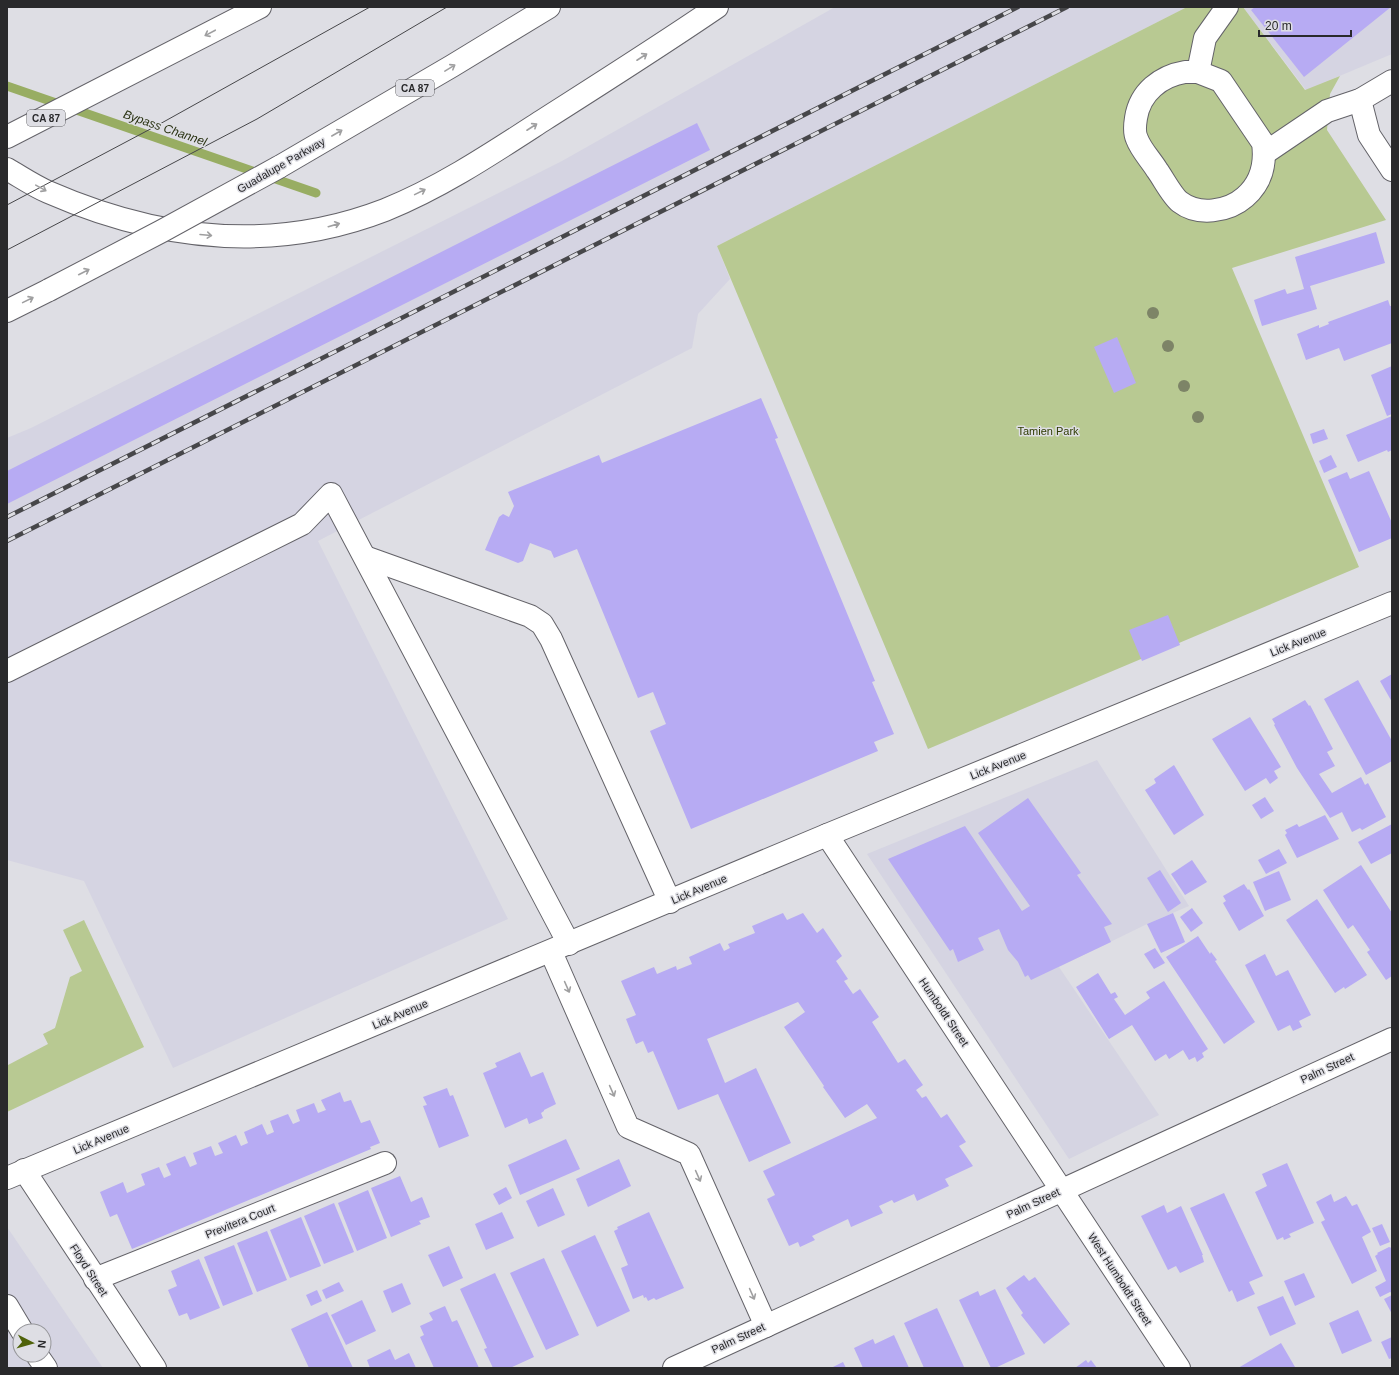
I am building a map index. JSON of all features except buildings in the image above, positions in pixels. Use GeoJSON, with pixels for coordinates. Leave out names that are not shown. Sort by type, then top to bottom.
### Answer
{"type":"FeatureCollection","features":[{"type":"Feature","properties":{"kind":"main road","name":"Guadalupe Parkway"},"geometry":{"type":"LineString","coordinates":[[7,311],[162,231],[279,167],[452,66],[549,7]]}},
{"type":"Feature","properties":{"kind":"main road"},"geometry":{"type":"LineString","coordinates":[[7,169],[55,194],[115,217],[177,232],[231,237],[281,236],[322,229],[385,210],[452,177],[668,40],[717,7]]}},
{"type":"Feature","properties":{"kind":"main road"},"geometry":{"type":"LineString","coordinates":[[1198,72],[1205,38],[1226,7]]}},
{"type":"Feature","properties":{"kind":"main road","name":"CA 87"},"geometry":{"type":"LineString","coordinates":[[7,138],[253,10]]}},
{"type":"Feature","properties":{"kind":"main road"},"geometry":{"type":"LineString","coordinates":[[1198,72],[1221,81],[1263,143],[1265,153],[1259,181],[1252,191],[1230,207],[1204,211],[1191,208],[1179,202],[1136,139],[1135,125],[1137,112],[1143,99],[1151,88],[1162,79],[1173,74],[1198,72]]}},
{"type":"Feature","properties":{"kind":"main road"},"geometry":{"type":"LineString","coordinates":[[1265,153],[1328,111],[1360,100],[1392,81]]}},
{"type":"Feature","properties":{"kind":"main road"},"geometry":{"type":"LineString","coordinates":[[1360,100],[1369,135],[1392,170]]}},
{"type":"Feature","properties":{"kind":"main road"},"geometry":{"type":"LineString","coordinates":[[7,671],[302,524],[331,494],[365,557],[560,948],[628,1127],[688,1154],[766,1326]]}},
{"type":"Feature","properties":{"kind":"main road"},"geometry":{"type":"LineString","coordinates":[[365,557],[530,616],[542,624],[554,646],[670,902]]}},
{"type":"Feature","properties":{"kind":"main road","name":"Lick Avenue"},"geometry":{"type":"LineString","coordinates":[[16,1174],[560,948],[827,835],[1392,603]]}},
{"type":"Feature","properties":{"kind":"main road","name":"Humboldt Street"},"geometry":{"type":"LineString","coordinates":[[827,835],[1062,1189]]}},
{"type":"Feature","properties":{"kind":"main road","name":"Palm Street"},"geometry":{"type":"LineString","coordinates":[[674,1368],[1392,1039]]}},
{"type":"Feature","properties":{"kind":"main road","name":"Previtera Court"},"geometry":{"type":"LineString","coordinates":[[95,1279],[385,1163]]}},
{"type":"Feature","properties":{"kind":"main road","name":"Floyd Street"},"geometry":{"type":"LineString","coordinates":[[16,1174],[95,1279],[151,1367]]}},
{"type":"Feature","properties":{"kind":"main road","name":"West Humboldt Street"},"geometry":{"type":"LineString","coordinates":[[1062,1189],[1179,1368]]}},
{"type":"Feature","properties":{"kind":"main road"},"geometry":{"type":"LineString","coordinates":[[7,1306],[17,1323]]}},
{"type":"Feature","properties":{"kind":"shaded area"},"geometry":{"type":"Polygon","coordinates":[[[835,7],[1187,7],[717,246],[730,279],[698,314],[692,348],[318,541],[508,919],[173,1068],[84,881],[7,860],[7,438],[31,428],[562,161],[835,7]]]}},
{"type":"Feature","properties":{"kind":"shaded area"},"geometry":{"type":"Polygon","coordinates":[[[1243,7],[1392,7],[1392,54],[1306,90],[1243,7]]]}},
{"type":"Feature","properties":{"kind":"shaded area"},"geometry":{"type":"Polygon","coordinates":[[[1097,760],[1189,906],[1147,924],[1059,967],[1159,1115],[1069,1159],[867,854],[1097,760]]]}},
{"type":"Feature","properties":{"kind":"shaded area"},"geometry":{"type":"Polygon","coordinates":[[[7,1227],[103,1368],[7,1368],[7,1227]]]}},
{"type":"Feature","properties":{"kind":"green space","name":"Tamien Park"},"geometry":{"type":"Polygon","coordinates":[[[1187,7],[1243,7],[1305,90],[1340,76],[1330,94],[1327,130],[1386,220],[1232,268],[1359,567],[928,749],[717,246],[1187,7]]]}},
{"type":"Feature","properties":{"kind":"green space"},"geometry":{"type":"Polygon","coordinates":[[[84,920],[144,1047],[7,1112],[7,1064],[8,1065],[48,1044],[43,1034],[55,1028],[70,977],[82,971],[63,930],[84,920]]]}},
{"type":"Feature","properties":{"kind":"waterway","name":"Bypass Channel"},"geometry":{"type":"LineString","coordinates":[[7,86],[316,193]]}},
{"type":"Feature","properties":{"kind":"tram line"},"geometry":{"type":"LineString","coordinates":[[7,205],[158,125],[370,7]]}},
{"type":"Feature","properties":{"kind":"tram line"},"geometry":{"type":"LineString","coordinates":[[7,250],[257,119],[447,7]]}},
{"type":"Feature","properties":{"kind":"railway"},"geometry":{"type":"LineString","coordinates":[[7,517],[1018,7]]}},
{"type":"Feature","properties":{"kind":"railway"},"geometry":{"type":"LineString","coordinates":[[7,541],[1067,7]]}}]}
